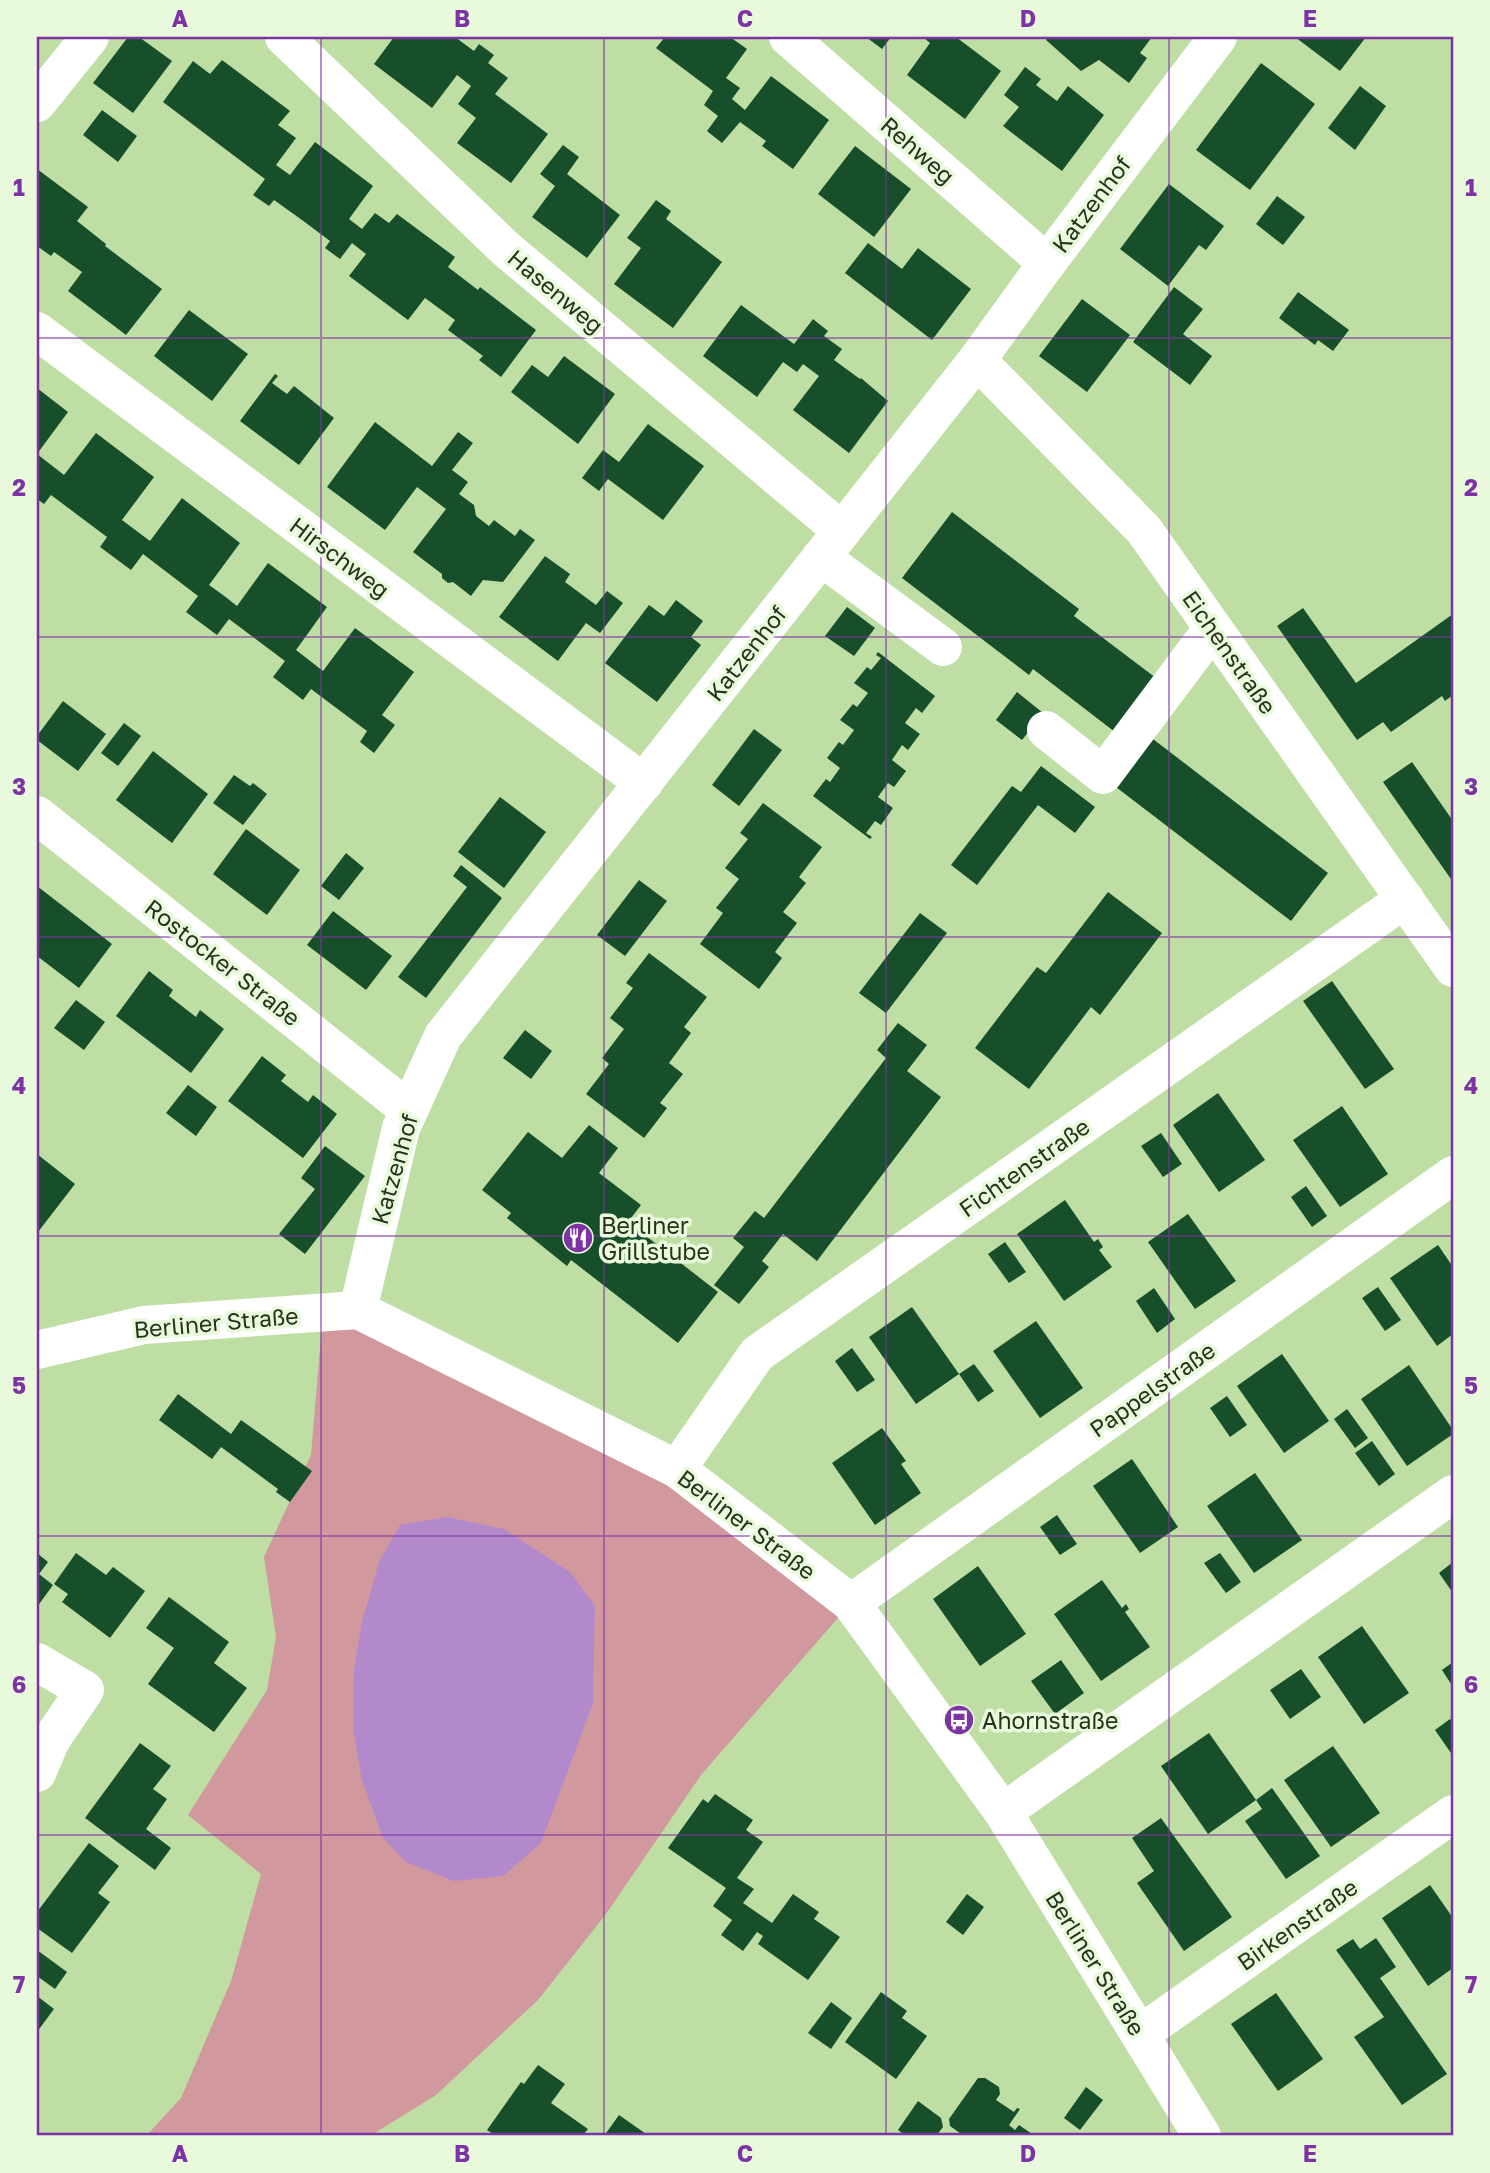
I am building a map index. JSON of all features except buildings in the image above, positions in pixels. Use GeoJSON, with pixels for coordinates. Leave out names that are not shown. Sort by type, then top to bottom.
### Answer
{"type":"FeatureCollection","features":[{"type":"Feature","properties":{"kind":"street"},"geometry":{"type":"LineString","coordinates":[[37,103],[90,37]]}},
{"type":"Feature","properties":{"kind":"street","name":"Hasenweg"},"geometry":{"type":"LineString","coordinates":[[284,37],[506,249],[943,647]]}},
{"type":"Feature","properties":{"kind":"street","name":"Rehweg"},"geometry":{"type":"LineString","coordinates":[[789,37],[1046,263]]}},
{"type":"Feature","properties":{"kind":"street","name":"Katzenhof"},"geometry":{"type":"LineString","coordinates":[[358,1310],[401,1128],[443,1036],[977,360],[1046,263],[1218,37]]}},
{"type":"Feature","properties":{"kind":"street","name":"Hirschweg"},"geometry":{"type":"LineString","coordinates":[[37,331],[644,783]]}},
{"type":"Feature","properties":{"kind":"street","name":"Eichenstraße"},"geometry":{"type":"LineString","coordinates":[[977,360],[1144,530],[1453,968]]}},
{"type":"Feature","properties":{"kind":"street"},"geometry":{"type":"LineString","coordinates":[[1046,730],[1103,775],[1213,628]]}},
{"type":"Feature","properties":{"kind":"street","name":"Rostocker Straße"},"geometry":{"type":"LineString","coordinates":[[37,815],[410,1110]]}},
{"type":"Feature","properties":{"kind":"street","name":"Fichtenstraße"},"geometry":{"type":"LineString","coordinates":[[677,1469],[757,1354],[1405,899]]}},
{"type":"Feature","properties":{"kind":"street","name":"Pappelstraße"},"geometry":{"type":"LineString","coordinates":[[851,1603],[1453,1175]]}},
{"type":"Feature","properties":{"kind":"street","name":"Berliner Straße"},"geometry":{"type":"LineString","coordinates":[[37,1350],[144,1325],[358,1310],[677,1469],[851,1603],[1003,1812],[1202,2136]]}},
{"type":"Feature","properties":{"kind":"street"},"geometry":{"type":"LineString","coordinates":[[1003,1812],[1453,1494]]}},
{"type":"Feature","properties":{"kind":"street"},"geometry":{"type":"LineString","coordinates":[[37,1662],[85,1690],[44,1756]]}},
{"type":"Feature","properties":{"kind":"street","name":"Birkenstraße"},"geometry":{"type":"LineString","coordinates":[[1140,2034],[1453,1815]]}},
{"type":"Feature","properties":{"kind":"shaded area"},"geometry":{"type":"Polygon","coordinates":[[[323,1313],[677,1469],[851,1603],[701,1775],[606,1914],[538,2000],[436,2095],[370,2136],[146,2136],[181,2098],[231,1981],[261,1874],[188,1815],[267,1690],[276,1637],[264,1557],[311,1455],[323,1313]]]}},
{"type":"Feature","properties":{"kind":"shaded area"},"geometry":{"type":"Polygon","coordinates":[[[447,1517],[504,1529],[570,1572],[595,1606],[593,1703],[541,1843],[503,1876],[454,1881],[406,1862],[383,1838],[362,1780],[353,1728],[354,1670],[362,1622],[379,1562],[400,1525],[447,1517]]]}},
{"type":"Feature","properties":{"kind":"place","name":"Berliner Grillstube"},"geometry":{"type":"Point","coordinates":[578,1238]}},
{"type":"Feature","properties":{"kind":"place","name":"Ahornstraße"},"geometry":{"type":"Point","coordinates":[959,1720]}}]}
